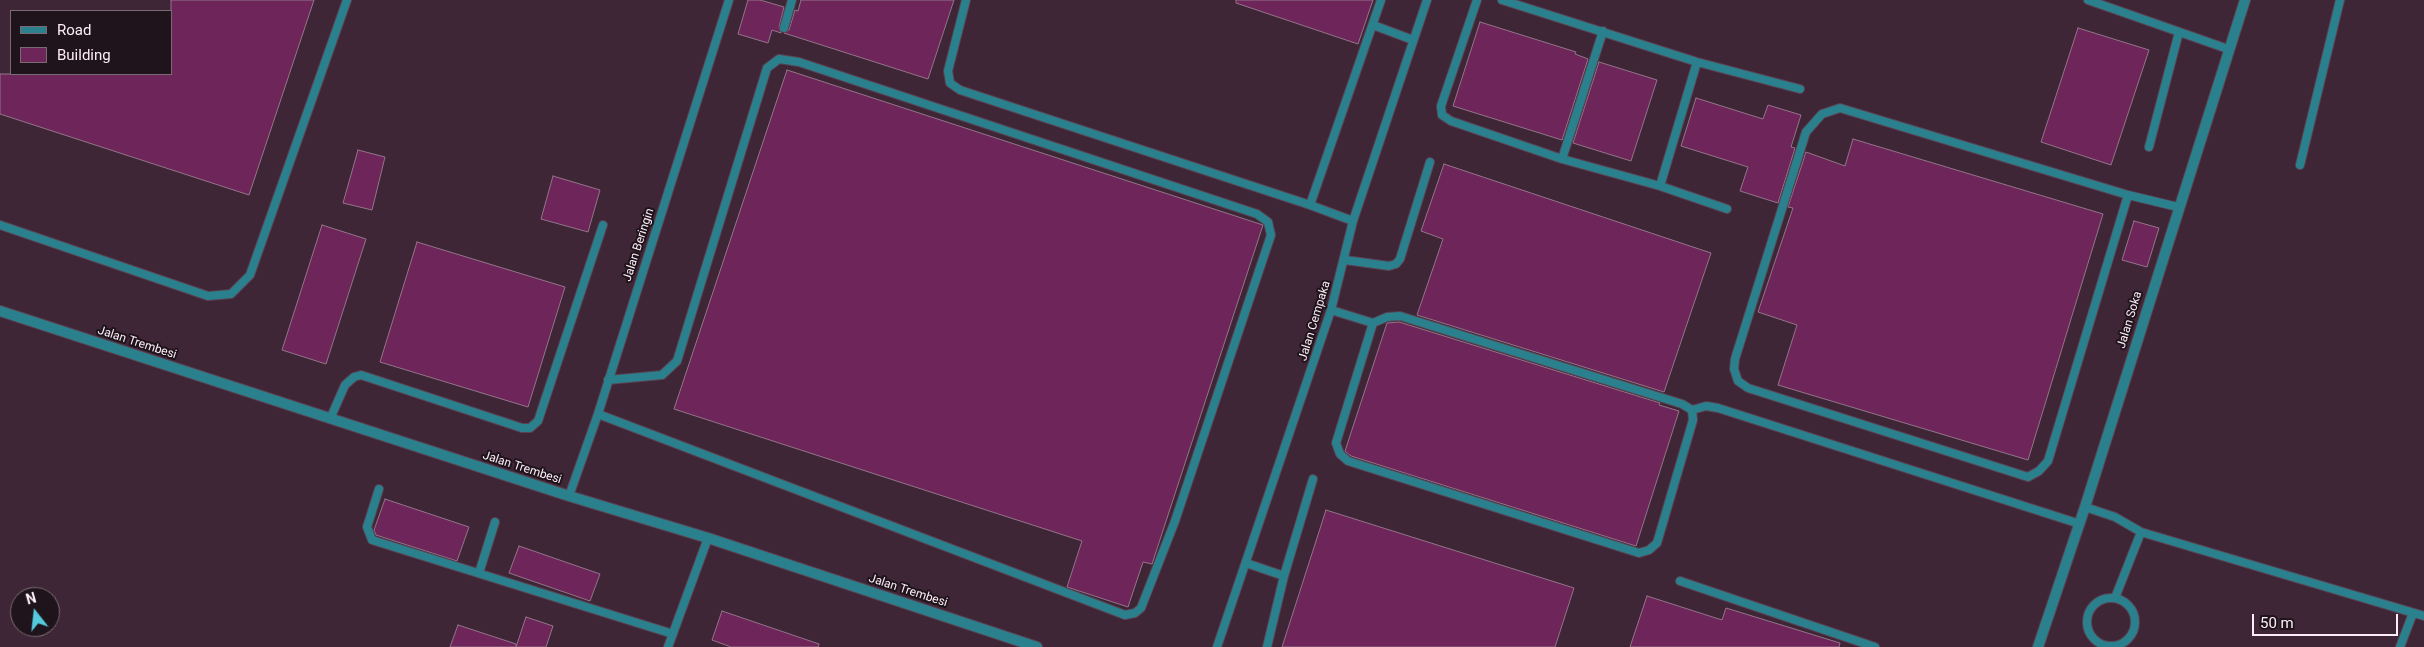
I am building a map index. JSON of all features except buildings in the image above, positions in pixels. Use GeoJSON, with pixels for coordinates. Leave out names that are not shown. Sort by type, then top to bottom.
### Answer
{"type":"FeatureCollection","features":[{"type":"Feature","properties":{"kind":"street","name":"Jalan Soka"},"geometry":{"type":"LineString","coordinates":[[2038,647],[2080,524],[2244,0]]}},
{"type":"Feature","properties":{"kind":"street","name":"Jalan Trembesi"},"geometry":{"type":"LineString","coordinates":[[0,311],[569,496],[708,538],[1037,647]]}},
{"type":"Feature","properties":{"kind":"lane"},"geometry":{"type":"LineString","coordinates":[[0,225],[208,296],[231,294],[250,275],[347,0]]}},
{"type":"Feature","properties":{"kind":"lane","name":"Jalan Beringin"},"geometry":{"type":"LineString","coordinates":[[569,496],[598,414],[729,0]]}},
{"type":"Feature","properties":{"kind":"lane"},"geometry":{"type":"LineString","coordinates":[[784,28],[792,0]]}},
{"type":"Feature","properties":{"kind":"lane"},"geometry":{"type":"LineString","coordinates":[[966,0],[948,71],[950,83],[960,90],[1310,205],[1353,221]]}},
{"type":"Feature","properties":{"kind":"lane"},"geometry":{"type":"LineString","coordinates":[[1310,205],[1381,0]]}},
{"type":"Feature","properties":{"kind":"lane","name":"Jalan Cempaka"},"geometry":{"type":"LineString","coordinates":[[1217,647],[1331,310],[1345,260],[1353,221],[1427,0]]}},
{"type":"Feature","properties":{"kind":"lane"},"geometry":{"type":"LineString","coordinates":[[1502,0],[1697,62],[1800,89]]}},
{"type":"Feature","properties":{"kind":"lane"},"geometry":{"type":"LineString","coordinates":[[2088,0],[2228,49]]}},
{"type":"Feature","properties":{"kind":"lane"},"geometry":{"type":"LineString","coordinates":[[2300,165],[2340,0]]}},
{"type":"Feature","properties":{"kind":"lane"},"geometry":{"type":"LineString","coordinates":[[1473,1],[1441,106],[1442,116],[1451,121],[1562,159],[1660,186],[1727,209]]}},
{"type":"Feature","properties":{"kind":"lane"},"geometry":{"type":"LineString","coordinates":[[1373,25],[1413,40]]}},
{"type":"Feature","properties":{"kind":"lane"},"geometry":{"type":"LineString","coordinates":[[1562,159],[1603,31]]}},
{"type":"Feature","properties":{"kind":"lane"},"geometry":{"type":"LineString","coordinates":[[2149,147],[2179,32]]}},
{"type":"Feature","properties":{"kind":"lane"},"geometry":{"type":"LineString","coordinates":[[598,414],[1125,615],[1134,614],[1141,608],[1175,521],[1271,235],[1268,222],[1257,214],[799,62],[779,59],[767,68],[677,361],[662,374],[608,380]]}},
{"type":"Feature","properties":{"kind":"lane"},"geometry":{"type":"LineString","coordinates":[[1660,186],[1697,62]]}},
{"type":"Feature","properties":{"kind":"lane"},"geometry":{"type":"LineString","coordinates":[[2128,194],[2048,462],[2039,471],[2028,477],[1748,388],[1738,381],[1734,369],[1738,349],[1806,132],[1822,114],[1840,108],[2128,194],[2178,207]]}},
{"type":"Feature","properties":{"kind":"lane"},"geometry":{"type":"LineString","coordinates":[[1345,260],[1389,266],[1396,264],[1400,260],[1430,162]]}},
{"type":"Feature","properties":{"kind":"lane"},"geometry":{"type":"LineString","coordinates":[[330,419],[345,385],[354,377],[361,375],[522,428],[530,428],[538,421],[603,225]]}},
{"type":"Feature","properties":{"kind":"lane"},"geometry":{"type":"LineString","coordinates":[[1331,310],[1373,323],[1387,317],[1400,316],[1682,404],[1692,410],[1706,406],[1718,408],[2080,524]]}},
{"type":"Feature","properties":{"kind":"lane"},"geometry":{"type":"LineString","coordinates":[[1373,323],[1336,443],[1340,454],[1348,461],[1639,553],[1649,550],[1657,543],[1693,420],[1692,410]]}},
{"type":"Feature","properties":{"kind":"lane"},"geometry":{"type":"LineString","coordinates":[[1267,647],[1284,576],[1313,479]]}},
{"type":"Feature","properties":{"kind":"lane"},"geometry":{"type":"LineString","coordinates":[[379,489],[367,526],[372,540],[673,634]]}},
{"type":"Feature","properties":{"kind":"lane"},"geometry":{"type":"LineString","coordinates":[[2085,507],[2115,517],[2141,532],[2424,616]]}},
{"type":"Feature","properties":{"kind":"lane"},"geometry":{"type":"LineString","coordinates":[[479,573],[495,522]]}},
{"type":"Feature","properties":{"kind":"lane"},"geometry":{"type":"LineString","coordinates":[[2115,598],[2141,532]]}},
{"type":"Feature","properties":{"kind":"lane"},"geometry":{"type":"LineString","coordinates":[[668,647],[708,538]]}},
{"type":"Feature","properties":{"kind":"lane"},"geometry":{"type":"LineString","coordinates":[[1246,563],[1284,576]]}},
{"type":"Feature","properties":{"kind":"lane"},"geometry":{"type":"LineString","coordinates":[[1680,581],[1875,647]]}},
{"type":"Feature","properties":{"kind":"lane"},"geometry":{"type":"LineString","coordinates":[[2105,598],[2115,598],[2124,601],[2131,607],[2135,616],[2136,625],[2132,634],[2126,641],[2118,645],[2098,645],[2088,628],[2087,618],[2090,610],[2097,602],[2105,598]]}},
{"type":"Feature","properties":{"kind":"lane"},"geometry":{"type":"LineString","coordinates":[[2400,647],[2413,613]]}}]}
